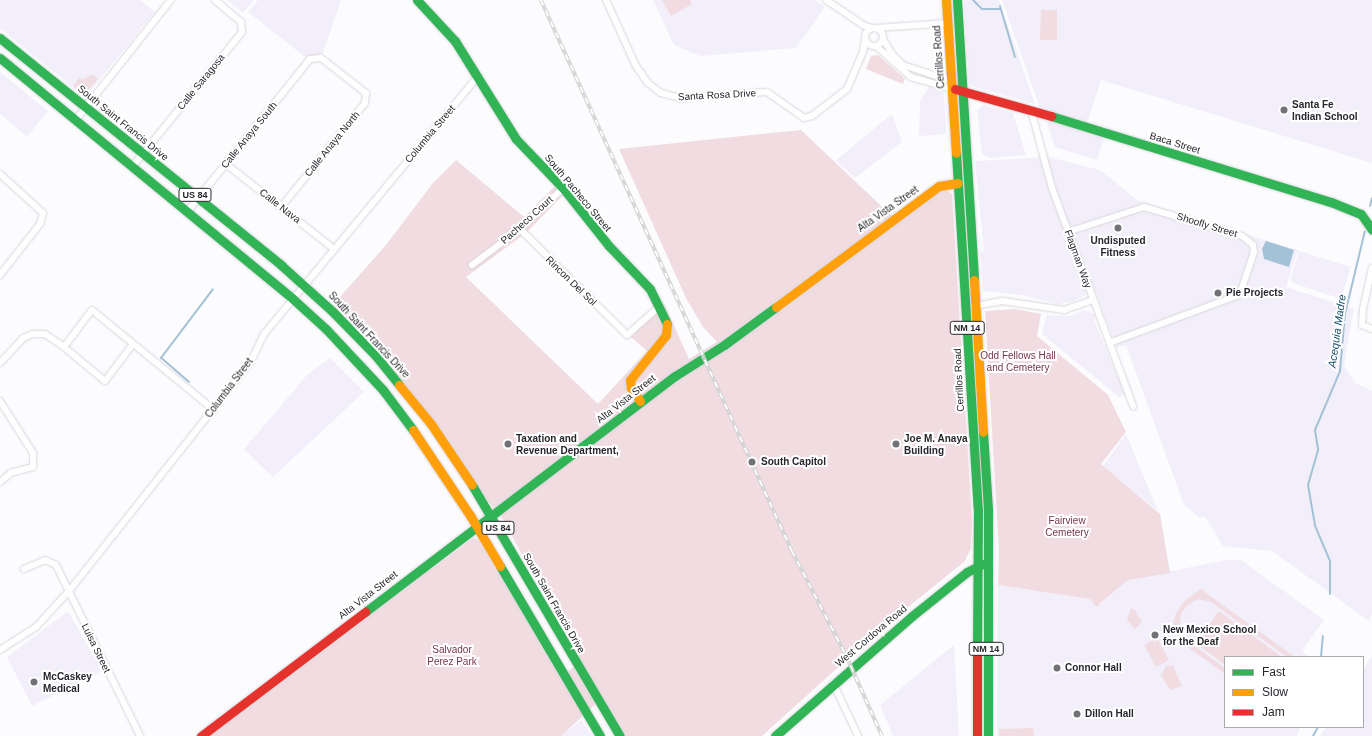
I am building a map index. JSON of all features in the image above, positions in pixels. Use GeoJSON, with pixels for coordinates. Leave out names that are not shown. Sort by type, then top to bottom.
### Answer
{"type":"FeatureCollection","features":[{"type":"Feature","properties":{"kind":"main road","name":"South Pacheco Street"},"geometry":{"type":"LineString","coordinates":[[417,0],[449,33],[516,139],[562,188],[609,246],[650,289],[660,306],[667,322],[666,335],[630,380],[631,388],[640,401]]}},
{"type":"Feature","properties":{"kind":"main road","name":"Cerrillos Road"},"geometry":{"type":"LineString","coordinates":[[946,0],[978,509],[976,687],[977,736]]}},
{"type":"Feature","properties":{"kind":"main road","name":"NM 14"},"geometry":{"type":"LineString","coordinates":[[957,0],[964,90],[988,510],[988,736]]}},
{"type":"Feature","properties":{"kind":"main road","name":"South Saint Francis Drive"},"geometry":{"type":"LineString","coordinates":[[0,38],[304,284],[355,334],[399,382],[449,449],[490,515],[620,736]]}},
{"type":"Feature","properties":{"kind":"main road","name":"US 84"},"geometry":{"type":"LineString","coordinates":[[0,58],[293,299],[330,333],[383,390],[435,459],[476,525],[600,736]]}},
{"type":"Feature","properties":{"kind":"main road","name":"Baca Street"},"geometry":{"type":"LineString","coordinates":[[952,85],[964,90],[1355,210],[1366,219],[1372,230]]}},
{"type":"Feature","properties":{"kind":"main road","name":"Alta Vista Street"},"geometry":{"type":"LineString","coordinates":[[201,736],[476,525],[583,448],[640,401],[687,367],[724,345],[939,186],[958,183]]}},
{"type":"Feature","properties":{"kind":"main road","name":"West Cordova Road"},"geometry":{"type":"LineString","coordinates":[[775,736],[833,683],[912,616],[977,566],[988,561]]}},
{"type":"Feature","properties":{"kind":"main road"},"geometry":{"type":"LineString","coordinates":[[976,687],[987,686]]}},
{"type":"Feature","properties":{"kind":"street"},"geometry":{"type":"LineString","coordinates":[[75,121],[171,0]]}},
{"type":"Feature","properties":{"kind":"street","name":"Calle Saragosa"},"geometry":{"type":"LineString","coordinates":[[132,167],[242,32],[241,22],[215,0]]}},
{"type":"Feature","properties":{"kind":"street","name":"Santa Rosa Drive"},"geometry":{"type":"LineString","coordinates":[[606,0],[636,66],[648,84],[661,93],[680,98],[767,92],[804,118],[812,116],[847,89],[863,52]]}},
{"type":"Feature","properties":{"kind":"street"},"geometry":{"type":"LineString","coordinates":[[826,0],[863,25],[874,28],[948,23]]}},
{"type":"Feature","properties":{"kind":"street"},"geometry":{"type":"LineString","coordinates":[[863,25],[865,36],[863,52]]}},
{"type":"Feature","properties":{"kind":"street"},"geometry":{"type":"LineString","coordinates":[[863,52],[874,46],[883,37],[889,26]]}},
{"type":"Feature","properties":{"kind":"street"},"geometry":{"type":"LineString","coordinates":[[865,36],[874,28]]}},
{"type":"Feature","properties":{"kind":"street"},"geometry":{"type":"LineString","coordinates":[[874,28],[883,37],[892,54],[903,65],[914,71],[952,85]]}},
{"type":"Feature","properties":{"kind":"street"},"geometry":{"type":"LineString","coordinates":[[865,36],[874,46],[910,77],[952,85]]}},
{"type":"Feature","properties":{"kind":"street","name":"Calle Anaya North"},"geometry":{"type":"LineString","coordinates":[[281,207],[365,103],[366,93],[321,58],[310,59]]}},
{"type":"Feature","properties":{"kind":"street","name":"Calle Anaya South"},"geometry":{"type":"LineString","coordinates":[[187,212],[310,59]]}},
{"type":"Feature","properties":{"kind":"street","name":"Columbia Street"},"geometry":{"type":"LineString","coordinates":[[0,650],[36,627],[69,592],[214,410],[251,361],[264,334],[477,77]]}},
{"type":"Feature","properties":{"kind":"street","name":"Flagman Way"},"geometry":{"type":"LineString","coordinates":[[1031,110],[1053,191],[1133,406]]}},
{"type":"Feature","properties":{"kind":"street","name":"Calle Nava"},"geometry":{"type":"LineString","coordinates":[[226,164],[334,249]]}},
{"type":"Feature","properties":{"kind":"street"},"geometry":{"type":"LineString","coordinates":[[0,174],[43,213],[40,224],[0,274]]}},
{"type":"Feature","properties":{"kind":"street","name":"Pacheco Court"},"geometry":{"type":"LineString","coordinates":[[472,266],[520,229],[562,188]]}},
{"type":"Feature","properties":{"kind":"street","name":"Shoofly Street"},"geometry":{"type":"LineString","coordinates":[[1068,232],[1144,207],[1242,236],[1253,245],[1254,252],[1241,291],[1236,296],[1109,343]]}},
{"type":"Feature","properties":{"kind":"street","name":"Rincon Del Sol"},"geometry":{"type":"LineString","coordinates":[[520,229],[627,335],[631,334],[660,306]]}},
{"type":"Feature","properties":{"kind":"street"},"geometry":{"type":"LineString","coordinates":[[1372,268],[1363,309],[1362,325],[1372,329]]}},
{"type":"Feature","properties":{"kind":"street"},"geometry":{"type":"LineString","coordinates":[[966,314],[976,304],[1004,300],[1064,310],[1093,300]]}},
{"type":"Feature","properties":{"kind":"street"},"geometry":{"type":"LineString","coordinates":[[64,347],[92,310],[214,410]]}},
{"type":"Feature","properties":{"kind":"street"},"geometry":{"type":"LineString","coordinates":[[0,363],[23,338],[33,334],[45,334],[64,347],[105,381],[133,344]]}},
{"type":"Feature","properties":{"kind":"street"},"geometry":{"type":"LineString","coordinates":[[0,402],[34,453],[33,467],[11,473],[0,482]]}},
{"type":"Feature","properties":{"kind":"street","name":"Luisa Street"},"geometry":{"type":"LineString","coordinates":[[24,569],[45,560],[50,561],[58,569],[140,736]]}},
{"type":"Feature","properties":{"kind":"street"},"geometry":{"type":"LineString","coordinates":[[833,683],[858,736]]}},
{"type":"Feature","properties":{"kind":"shaded area"},"geometry":{"type":"Polygon","coordinates":[[[0,0],[140,0],[155,12],[85,97],[0,28],[0,0]]]}},
{"type":"Feature","properties":{"kind":"shaded area"},"geometry":{"type":"Polygon","coordinates":[[[227,0],[254,0],[243,13],[227,0]]]}},
{"type":"Feature","properties":{"kind":"shaded area"},"geometry":{"type":"Polygon","coordinates":[[[258,0],[341,0],[323,53],[305,57],[248,12],[258,0]]]}},
{"type":"Feature","properties":{"kind":"shaded area"},"geometry":{"type":"Polygon","coordinates":[[[653,0],[815,0],[825,7],[796,48],[700,56],[674,45],[653,0]]]}},
{"type":"Feature","properties":{"kind":"shaded area"},"geometry":{"type":"Polygon","coordinates":[[[964,0],[999,0],[1035,104],[969,85],[964,0]]]}},
{"type":"Feature","properties":{"kind":"shaded area","name":"Santa Fe Indian School"},"geometry":{"type":"Polygon","coordinates":[[[1002,0],[1372,0],[1372,163],[1101,80],[1087,123],[1040,108],[1002,0]]]}},
{"type":"Feature","properties":{"kind":"shaded area"},"geometry":{"type":"Polygon","coordinates":[[[0,72],[48,111],[27,137],[0,114],[0,72]]]}},
{"type":"Feature","properties":{"kind":"shaded area"},"geometry":{"type":"Polygon","coordinates":[[[929,87],[944,92],[946,134],[919,136],[920,101],[929,87]]]}},
{"type":"Feature","properties":{"kind":"shaded area"},"geometry":{"type":"Polygon","coordinates":[[[983,105],[1013,113],[1026,155],[991,158],[982,154],[977,110],[983,105]]]}},
{"type":"Feature","properties":{"kind":"shaded area"},"geometry":{"type":"Polygon","coordinates":[[[892,114],[902,142],[855,178],[836,160],[892,114]]]}},
{"type":"Feature","properties":{"kind":"shaded area"},"geometry":{"type":"Polygon","coordinates":[[[1046,120],[1104,138],[1097,160],[1055,147],[1046,120]]]}},
{"type":"Feature","properties":{"kind":"shaded area"},"geometry":{"type":"Polygon","coordinates":[[[1049,157],[1100,170],[1137,200],[1298,250],[1286,287],[1354,309],[1344,365],[1355,383],[1372,391],[1372,613],[1369,621],[1272,551],[1223,546],[1205,517],[1200,518],[1184,505],[1126,345],[1117,348],[1095,290],[1074,301],[1058,304],[1022,295],[983,291],[980,252],[984,251],[975,161],[1049,157]]]}},
{"type":"Feature","properties":{"kind":"shaded area"},"geometry":{"type":"Polygon","coordinates":[[[1299,251],[1351,267],[1341,299],[1296,284],[1290,280],[1299,251]]]}},
{"type":"Feature","properties":{"kind":"shaded area"},"geometry":{"type":"Polygon","coordinates":[[[1084,310],[1095,314],[1094,320],[1125,394],[1119,397],[1042,334],[1047,315],[1070,316],[1084,310]]]}},
{"type":"Feature","properties":{"kind":"shaded area"},"geometry":{"type":"Polygon","coordinates":[[[330,358],[364,392],[273,477],[244,449],[307,375],[330,358]]]}},
{"type":"Feature","properties":{"kind":"shaded area"},"geometry":{"type":"Polygon","coordinates":[[[1126,434],[1158,511],[1103,466],[1126,434]]]}},
{"type":"Feature","properties":{"kind":"shaded area","name":"New Mexico School for the Deaf"},"geometry":{"type":"Polygon","coordinates":[[[1226,560],[1241,560],[1324,620],[1302,651],[1308,656],[1224,656],[1224,728],[1300,728],[1297,736],[997,736],[998,585],[1090,599],[1101,604],[1128,580],[1226,560]]]}},
{"type":"Feature","properties":{"kind":"shaded area"},"geometry":{"type":"Polygon","coordinates":[[[68,611],[102,671],[32,706],[7,657],[68,611]]]}},
{"type":"Feature","properties":{"kind":"shaded area"},"geometry":{"type":"Polygon","coordinates":[[[954,645],[959,736],[893,736],[880,705],[954,645]]]}},
{"type":"Feature","properties":{"kind":"shaded area"},"geometry":{"type":"Polygon","coordinates":[[[1372,656],[1372,736],[1320,736],[1325,728],[1364,728],[1364,668],[1372,656]]]}},
{"type":"Feature","properties":{"kind":"shaded area"},"geometry":{"type":"Polygon","coordinates":[[[581,720],[592,736],[561,736],[581,720]]]}},
{"type":"Feature","properties":{"kind":"green space"},"geometry":{"type":"Polygon","coordinates":[[[662,0],[690,0],[692,4],[671,16],[662,0]]]}},
{"type":"Feature","properties":{"kind":"green space"},"geometry":{"type":"Polygon","coordinates":[[[1041,10],[1057,10],[1057,40],[1040,40],[1041,10]]]}},
{"type":"Feature","properties":{"kind":"green space"},"geometry":{"type":"Polygon","coordinates":[[[878,55],[905,79],[903,84],[866,69],[871,56],[878,55]]]}},
{"type":"Feature","properties":{"kind":"green space"},"geometry":{"type":"Polygon","coordinates":[[[92,74],[98,79],[84,95],[73,86],[79,78],[82,80],[92,74]]]}},
{"type":"Feature","properties":{"kind":"green space","name":"Salvador Perez Park"},"geometry":{"type":"Polygon","coordinates":[[[801,130],[897,221],[944,188],[952,194],[972,520],[971,548],[965,561],[875,634],[762,736],[624,736],[601,699],[561,736],[210,736],[420,577],[422,573],[430,570],[473,538],[479,540],[561,678],[579,662],[504,521],[332,306],[386,245],[433,183],[456,160],[524,217],[555,186],[563,195],[526,233],[466,277],[598,404],[647,351],[631,337],[664,303],[689,359],[717,342],[703,327],[686,298],[619,149],[801,130]]]}},
{"type":"Feature","properties":{"kind":"green space","name":"Fairview Cemetery"},"geometry":{"type":"Polygon","coordinates":[[[1015,309],[1041,314],[1037,336],[1108,395],[1126,432],[1101,464],[1160,514],[1170,573],[1128,580],[1096,607],[1090,599],[998,585],[999,551],[985,311],[1015,309]]]}},
{"type":"Feature","properties":{"kind":"green space"},"geometry":{"type":"Polygon","coordinates":[[[1201,589],[1294,656],[1286,656],[1211,602],[1198,599],[1189,604],[1181,613],[1179,631],[1184,638],[1224,667],[1224,673],[1181,642],[1175,633],[1173,623],[1177,611],[1186,600],[1201,589]]]}},
{"type":"Feature","properties":{"kind":"green space"},"geometry":{"type":"Polygon","coordinates":[[[1131,608],[1135,610],[1142,622],[1135,629],[1127,620],[1131,608]]]}},
{"type":"Feature","properties":{"kind":"green space"},"geometry":{"type":"Polygon","coordinates":[[[1219,611],[1281,656],[1224,656],[1224,664],[1195,643],[1219,611]]]}},
{"type":"Feature","properties":{"kind":"green space"},"geometry":{"type":"Polygon","coordinates":[[[1157,638],[1169,660],[1156,667],[1144,645],[1157,638]]]}},
{"type":"Feature","properties":{"kind":"green space"},"geometry":{"type":"Polygon","coordinates":[[[1166,666],[1173,666],[1182,686],[1170,690],[1161,675],[1166,666]]]}},
{"type":"Feature","properties":{"kind":"green space"},"geometry":{"type":"Polygon","coordinates":[[[1033,728],[1034,736],[999,736],[999,729],[1033,728]]]}},
{"type":"Feature","properties":{"kind":"water"},"geometry":{"type":"Polygon","coordinates":[[[1266,241],[1294,250],[1289,267],[1264,259],[1262,249],[1266,241]]]}},
{"type":"Feature","properties":{"kind":"waterway"},"geometry":{"type":"LineString","coordinates":[[973,0],[982,9],[1000,9]]}},
{"type":"Feature","properties":{"kind":"waterway"},"geometry":{"type":"LineString","coordinates":[[1000,6],[1015,57]]}},
{"type":"Feature","properties":{"kind":"waterway","name":"Acequia Madre"},"geometry":{"type":"LineString","coordinates":[[1370,206],[1372,198]]}},
{"type":"Feature","properties":{"kind":"waterway","name":"Acequia Madre"},"geometry":{"type":"LineString","coordinates":[[1330,594],[1330,561],[1315,525],[1308,485],[1318,449],[1315,430],[1340,371],[1345,314],[1365,231]]}},
{"type":"Feature","properties":{"kind":"waterway"},"geometry":{"type":"LineString","coordinates":[[189,382],[161,358],[213,289]]}},
{"type":"Feature","properties":{"kind":"waterway","name":"Acequia Madre"},"geometry":{"type":"LineString","coordinates":[[1321,656],[1323,636]]}},
{"type":"Feature","properties":{"kind":"waterway","name":"Acequia Madre"},"geometry":{"type":"LineString","coordinates":[[1313,736],[1317,728]]}},
{"type":"Feature","properties":{"kind":"railway"},"geometry":{"type":"LineString","coordinates":[[541,0],[792,551],[846,655],[882,736]]}},
{"type":"Feature","properties":{"kind":"traffic: fast"},"geometry":{"type":"LineString","coordinates":[[417,0],[455,41],[516,139],[563,188],[609,246],[650,289],[667,324]]}},
{"type":"Feature","properties":{"kind":"traffic: fast"},"geometry":{"type":"LineString","coordinates":[[957,0],[974,280]]}},
{"type":"Feature","properties":{"kind":"traffic: fast"},"geometry":{"type":"LineString","coordinates":[[0,38],[281,265],[333,312],[375,355],[399,385]]}},
{"type":"Feature","properties":{"kind":"traffic: fast"},"geometry":{"type":"LineString","coordinates":[[0,58],[293,299],[326,329],[383,390],[413,430]]}},
{"type":"Feature","properties":{"kind":"traffic: fast"},"geometry":{"type":"LineString","coordinates":[[1051,116],[1331,202],[1361,214],[1372,230]]}},
{"type":"Feature","properties":{"kind":"traffic: fast"},"geometry":{"type":"LineString","coordinates":[[956,153],[978,509],[977,647]]}},
{"type":"Feature","properties":{"kind":"traffic: fast"},"geometry":{"type":"LineString","coordinates":[[365,612],[675,376],[724,345],[776,307]]}},
{"type":"Feature","properties":{"kind":"traffic: fast"},"geometry":{"type":"LineString","coordinates":[[983,432],[988,510],[988,736]]}},
{"type":"Feature","properties":{"kind":"traffic: fast"},"geometry":{"type":"LineString","coordinates":[[472,485],[620,736]]}},
{"type":"Feature","properties":{"kind":"traffic: fast"},"geometry":{"type":"LineString","coordinates":[[775,736],[912,616],[967,572],[983,564]]}},
{"type":"Feature","properties":{"kind":"traffic: fast"},"geometry":{"type":"LineString","coordinates":[[500,566],[600,736]]}},
{"type":"Feature","properties":{"kind":"traffic: slow"},"geometry":{"type":"LineString","coordinates":[[946,0],[956,153]]}},
{"type":"Feature","properties":{"kind":"traffic: slow"},"geometry":{"type":"LineString","coordinates":[[776,307],[939,186],[958,183]]}},
{"type":"Feature","properties":{"kind":"traffic: slow"},"geometry":{"type":"LineString","coordinates":[[974,280],[983,432]]}},
{"type":"Feature","properties":{"kind":"traffic: slow"},"geometry":{"type":"LineString","coordinates":[[640,401],[631,388],[630,380],[666,335],[667,324]]}},
{"type":"Feature","properties":{"kind":"traffic: slow"},"geometry":{"type":"LineString","coordinates":[[399,385],[431,424],[472,485]]}},
{"type":"Feature","properties":{"kind":"traffic: slow"},"geometry":{"type":"LineString","coordinates":[[413,430],[471,517],[500,566]]}},
{"type":"Feature","properties":{"kind":"traffic: jam"},"geometry":{"type":"LineString","coordinates":[[955,89],[1051,116]]}},
{"type":"Feature","properties":{"kind":"traffic: jam"},"geometry":{"type":"LineString","coordinates":[[201,736],[365,612]]}},
{"type":"Feature","properties":{"kind":"traffic: jam"},"geometry":{"type":"LineString","coordinates":[[977,647],[977,736]]}},
{"type":"Feature","properties":{"kind":"place","name":"Santa Fe Indian School"},"geometry":{"type":"Point","coordinates":[1284,110]}},
{"type":"Feature","properties":{"kind":"place","name":"Undisputed Fitness"},"geometry":{"type":"Point","coordinates":[1118,228]}},
{"type":"Feature","properties":{"kind":"place","name":"Pie Projects"},"geometry":{"type":"Point","coordinates":[1218,293]}},
{"type":"Feature","properties":{"kind":"place","name":"Taxation and Revenue Department,"},"geometry":{"type":"Point","coordinates":[508,444]}},
{"type":"Feature","properties":{"kind":"place","name":"Joe M. Anaya Building"},"geometry":{"type":"Point","coordinates":[896,444]}},
{"type":"Feature","properties":{"kind":"place","name":"South Capitol"},"geometry":{"type":"Point","coordinates":[752,462]}},
{"type":"Feature","properties":{"kind":"place","name":"New Mexico School for the Deaf"},"geometry":{"type":"Point","coordinates":[1155,635]}},
{"type":"Feature","properties":{"kind":"place","name":"Connor Hall"},"geometry":{"type":"Point","coordinates":[1057,668]}},
{"type":"Feature","properties":{"kind":"place","name":"McCaskey Medical"},"geometry":{"type":"Point","coordinates":[34,682]}},
{"type":"Feature","properties":{"kind":"place","name":"Dillon Hall"},"geometry":{"type":"Point","coordinates":[1077,714]}},
{"type":"Feature","properties":{"kind":"park label","name":"Odd Fellows Hall and Cemetery"},"geometry":{"type":"Point","coordinates":[1018,360]}}]}
